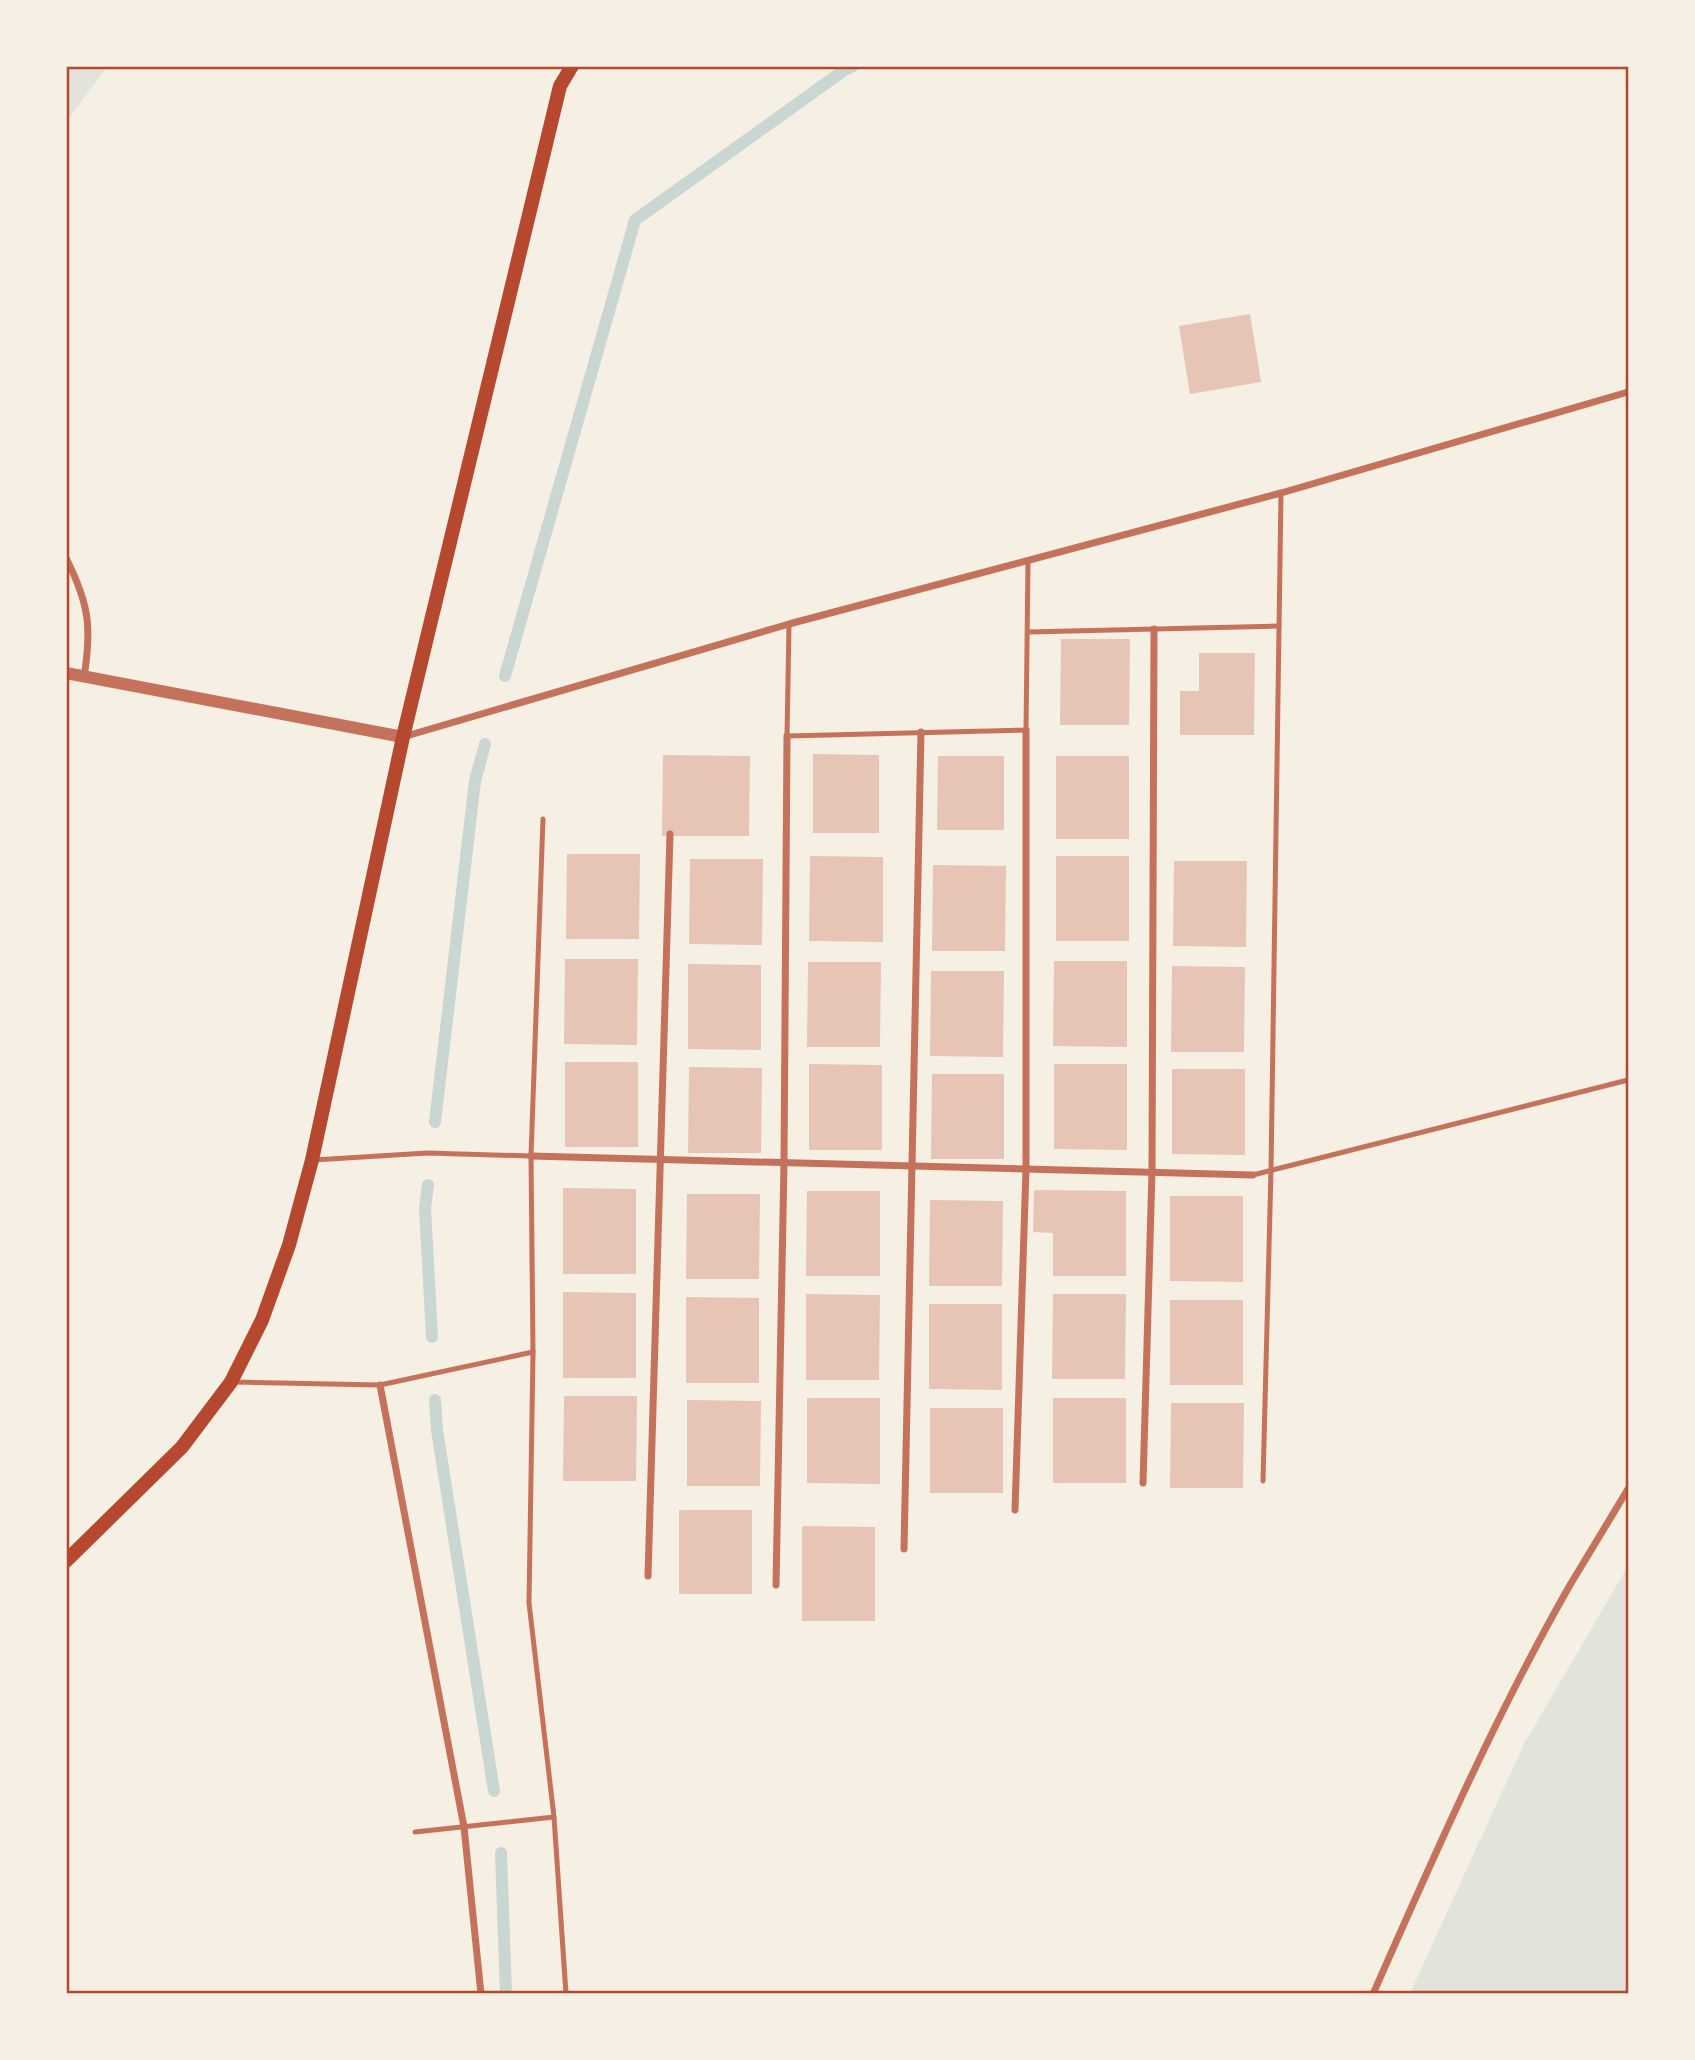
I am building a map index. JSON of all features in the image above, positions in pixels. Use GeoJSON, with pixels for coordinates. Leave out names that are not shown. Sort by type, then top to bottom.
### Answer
{"type":"FeatureCollection","features":[{"type":"Feature","properties":{"kind":"main road"},"geometry":{"type":"LineString","coordinates":[[66,1561],[182,1447],[231,1382],[262,1320],[289,1245],[312,1160],[403,737],[560,86],[572,66]]}},
{"type":"Feature","properties":{"kind":"street"},"geometry":{"type":"LineString","coordinates":[[66,673],[403,737],[789,624],[1281,493],[1629,392]]}},
{"type":"Feature","properties":{"kind":"street"},"geometry":{"type":"LineString","coordinates":[[66,558],[88,611],[90,643],[84,677]]}},
{"type":"Feature","properties":{"kind":"street"},"geometry":{"type":"LineString","coordinates":[[1143,1483],[1152,1172],[1154,629]]}},
{"type":"Feature","properties":{"kind":"street"},"geometry":{"type":"LineString","coordinates":[[1015,1510],[1026,1169],[1026,730]]}},
{"type":"Feature","properties":{"kind":"street"},"geometry":{"type":"LineString","coordinates":[[904,1549],[921,732]]}},
{"type":"Feature","properties":{"kind":"street"},"geometry":{"type":"LineString","coordinates":[[776,1584],[784,1163],[787,736]]}},
{"type":"Feature","properties":{"kind":"street"},"geometry":{"type":"LineString","coordinates":[[648,1576],[670,834]]}},
{"type":"Feature","properties":{"kind":"street"},"geometry":{"type":"LineString","coordinates":[[531,1156],[1253,1175]]}},
{"type":"Feature","properties":{"kind":"street"},"geometry":{"type":"LineString","coordinates":[[380,1385],[464,1827],[481,1993]]}},
{"type":"Feature","properties":{"kind":"street"},"geometry":{"type":"LineString","coordinates":[[1373,1993],[1427,1870],[1493,1733],[1570,1586],[1629,1489]]}},
{"type":"Feature","properties":{"kind":"lane"},"geometry":{"type":"LineString","coordinates":[[1263,1481],[1272,1170],[1281,493]]}},
{"type":"Feature","properties":{"kind":"lane"},"geometry":{"type":"LineString","coordinates":[[789,624],[787,736],[1026,730],[1028,561]]}},
{"type":"Feature","properties":{"kind":"lane"},"geometry":{"type":"LineString","coordinates":[[1028,632],[1279,626]]}},
{"type":"Feature","properties":{"kind":"lane"},"geometry":{"type":"LineString","coordinates":[[543,819],[531,1156],[533,1352],[529,1603],[554,1817],[566,1993]]}},
{"type":"Feature","properties":{"kind":"lane"},"geometry":{"type":"LineString","coordinates":[[1253,1175],[1629,1080]]}},
{"type":"Feature","properties":{"kind":"lane"},"geometry":{"type":"LineString","coordinates":[[312,1160],[427,1153],[531,1156]]}},
{"type":"Feature","properties":{"kind":"lane"},"geometry":{"type":"LineString","coordinates":[[231,1382],[380,1385],[533,1352]]}},
{"type":"Feature","properties":{"kind":"lane"},"geometry":{"type":"LineString","coordinates":[[415,1832],[554,1817]]}},
{"type":"Feature","properties":{"kind":"shaded area"},"geometry":{"type":"Polygon","coordinates":[[[66,67],[107,67],[67,121],[66,67]]]}},
{"type":"Feature","properties":{"kind":"shaded area"},"geometry":{"type":"Polygon","coordinates":[[[1628,1566],[1628,1993],[1410,1993],[1524,1744],[1628,1566]]]}},
{"type":"Feature","properties":{"kind":"building"},"geometry":{"type":"Polygon","coordinates":[[[1250,314],[1261,382],[1190,394],[1179,326],[1250,314]]]}},
{"type":"Feature","properties":{"kind":"building"},"geometry":{"type":"Polygon","coordinates":[[[1061,639],[1130,639],[1129,725],[1060,725],[1061,639]]]}},
{"type":"Feature","properties":{"kind":"building"},"geometry":{"type":"Polygon","coordinates":[[[1199,653],[1255,653],[1254,735],[1180,735],[1180,691],[1199,691],[1199,653]]]}},
{"type":"Feature","properties":{"kind":"building"},"geometry":{"type":"Polygon","coordinates":[[[813,754],[879,755],[879,833],[813,833],[813,754]]]}},
{"type":"Feature","properties":{"kind":"building"},"geometry":{"type":"Polygon","coordinates":[[[663,755],[750,756],[749,836],[662,836],[663,755]]]}},
{"type":"Feature","properties":{"kind":"building"},"geometry":{"type":"Polygon","coordinates":[[[938,756],[1004,756],[1004,830],[937,830],[938,756]]]}},
{"type":"Feature","properties":{"kind":"building"},"geometry":{"type":"Polygon","coordinates":[[[1056,756],[1129,756],[1129,839],[1056,839],[1056,756]]]}},
{"type":"Feature","properties":{"kind":"building"},"geometry":{"type":"Polygon","coordinates":[[[567,854],[640,854],[639,939],[566,939],[567,854]]]}},
{"type":"Feature","properties":{"kind":"building"},"geometry":{"type":"Polygon","coordinates":[[[810,856],[883,857],[883,942],[809,941],[810,856]]]}},
{"type":"Feature","properties":{"kind":"building"},"geometry":{"type":"Polygon","coordinates":[[[1056,856],[1129,856],[1129,941],[1056,941],[1056,856]]]}},
{"type":"Feature","properties":{"kind":"building"},"geometry":{"type":"Polygon","coordinates":[[[690,859],[763,859],[762,945],[689,944],[690,859]]]}},
{"type":"Feature","properties":{"kind":"building"},"geometry":{"type":"Polygon","coordinates":[[[1174,861],[1247,861],[1246,947],[1173,946],[1174,861]]]}},
{"type":"Feature","properties":{"kind":"building"},"geometry":{"type":"Polygon","coordinates":[[[933,865],[1006,866],[1005,951],[932,951],[933,865]]]}},
{"type":"Feature","properties":{"kind":"building"},"geometry":{"type":"Polygon","coordinates":[[[565,959],[638,959],[637,1045],[564,1044],[565,959]]]}},
{"type":"Feature","properties":{"kind":"building"},"geometry":{"type":"Polygon","coordinates":[[[1054,961],[1127,961],[1127,1047],[1053,1046],[1054,961]]]}},
{"type":"Feature","properties":{"kind":"building"},"geometry":{"type":"Polygon","coordinates":[[[808,962],[881,962],[880,1047],[807,1047],[808,962]]]}},
{"type":"Feature","properties":{"kind":"building"},"geometry":{"type":"Polygon","coordinates":[[[688,964],[761,965],[761,1050],[688,1049],[688,964]]]}},
{"type":"Feature","properties":{"kind":"building"},"geometry":{"type":"Polygon","coordinates":[[[1172,966],[1245,967],[1244,1052],[1171,1052],[1172,966]]]}},
{"type":"Feature","properties":{"kind":"building"},"geometry":{"type":"Polygon","coordinates":[[[931,971],[1004,971],[1003,1057],[930,1056],[931,971]]]}},
{"type":"Feature","properties":{"kind":"building"},"geometry":{"type":"Polygon","coordinates":[[[565,1062],[638,1062],[638,1147],[565,1147],[565,1062]]]}},
{"type":"Feature","properties":{"kind":"building"},"geometry":{"type":"Polygon","coordinates":[[[809,1064],[882,1065],[882,1150],[809,1150],[809,1064]]]}},
{"type":"Feature","properties":{"kind":"building"},"geometry":{"type":"Polygon","coordinates":[[[1054,1064],[1127,1064],[1127,1150],[1054,1149],[1054,1064]]]}},
{"type":"Feature","properties":{"kind":"building"},"geometry":{"type":"Polygon","coordinates":[[[689,1067],[762,1068],[761,1153],[688,1153],[689,1067]]]}},
{"type":"Feature","properties":{"kind":"building"},"geometry":{"type":"Polygon","coordinates":[[[1172,1069],[1245,1069],[1245,1155],[1172,1154],[1172,1069]]]}},
{"type":"Feature","properties":{"kind":"building"},"geometry":{"type":"Polygon","coordinates":[[[932,1074],[1004,1074],[1004,1159],[931,1159],[932,1074]]]}},
{"type":"Feature","properties":{"kind":"building"},"geometry":{"type":"Polygon","coordinates":[[[563,1188],[636,1189],[636,1274],[563,1274],[563,1188]]]}},
{"type":"Feature","properties":{"kind":"building"},"geometry":{"type":"Polygon","coordinates":[[[1034,1190],[1126,1191],[1126,1276],[1053,1276],[1053,1233],[1033,1232],[1034,1190]]]}},
{"type":"Feature","properties":{"kind":"building"},"geometry":{"type":"Polygon","coordinates":[[[807,1191],[880,1191],[880,1276],[806,1276],[807,1191]]]}},
{"type":"Feature","properties":{"kind":"building"},"geometry":{"type":"Polygon","coordinates":[[[687,1194],[760,1194],[759,1279],[686,1279],[687,1194]]]}},
{"type":"Feature","properties":{"kind":"building"},"geometry":{"type":"Polygon","coordinates":[[[1170,1196],[1243,1196],[1243,1282],[1170,1281],[1170,1196]]]}},
{"type":"Feature","properties":{"kind":"building"},"geometry":{"type":"Polygon","coordinates":[[[930,1200],[1003,1201],[1002,1286],[929,1286],[930,1200]]]}},
{"type":"Feature","properties":{"kind":"building"},"geometry":{"type":"Polygon","coordinates":[[[563,1292],[636,1293],[636,1378],[563,1378],[563,1292]]]}},
{"type":"Feature","properties":{"kind":"building"},"geometry":{"type":"Polygon","coordinates":[[[806,1294],[880,1295],[879,1380],[806,1380],[806,1294]]]}},
{"type":"Feature","properties":{"kind":"building"},"geometry":{"type":"Polygon","coordinates":[[[1053,1294],[1126,1294],[1125,1379],[1052,1379],[1053,1294]]]}},
{"type":"Feature","properties":{"kind":"building"},"geometry":{"type":"Polygon","coordinates":[[[686,1297],[759,1298],[759,1383],[686,1383],[686,1297]]]}},
{"type":"Feature","properties":{"kind":"building"},"geometry":{"type":"Polygon","coordinates":[[[1170,1300],[1243,1300],[1243,1385],[1170,1385],[1170,1300]]]}},
{"type":"Feature","properties":{"kind":"building"},"geometry":{"type":"Polygon","coordinates":[[[929,1304],[1002,1304],[1002,1390],[929,1389],[929,1304]]]}},
{"type":"Feature","properties":{"kind":"building"},"geometry":{"type":"Polygon","coordinates":[[[564,1396],[637,1396],[636,1481],[563,1481],[564,1396]]]}},
{"type":"Feature","properties":{"kind":"building"},"geometry":{"type":"Polygon","coordinates":[[[807,1398],[880,1398],[880,1484],[807,1483],[807,1398]]]}},
{"type":"Feature","properties":{"kind":"building"},"geometry":{"type":"Polygon","coordinates":[[[1053,1398],[1126,1398],[1126,1483],[1053,1483],[1053,1398]]]}},
{"type":"Feature","properties":{"kind":"building"},"geometry":{"type":"Polygon","coordinates":[[[687,1400],[761,1401],[760,1486],[687,1486],[687,1400]]]}},
{"type":"Feature","properties":{"kind":"building"},"geometry":{"type":"Polygon","coordinates":[[[1171,1403],[1244,1403],[1243,1488],[1170,1488],[1171,1403]]]}},
{"type":"Feature","properties":{"kind":"building"},"geometry":{"type":"Polygon","coordinates":[[[930,1408],[1003,1408],[1003,1493],[930,1493],[930,1408]]]}},
{"type":"Feature","properties":{"kind":"building"},"geometry":{"type":"Polygon","coordinates":[[[679,1510],[752,1510],[752,1594],[679,1594],[679,1510]]]}},
{"type":"Feature","properties":{"kind":"building"},"geometry":{"type":"Polygon","coordinates":[[[802,1526],[875,1527],[875,1621],[802,1621],[802,1526]]]}},
{"type":"Feature","properties":{"kind":"waterway"},"geometry":{"type":"LineString","coordinates":[[505,676],[635,220],[853,66]]}},
{"type":"Feature","properties":{"kind":"waterway"},"geometry":{"type":"LineString","coordinates":[[435,1122],[475,781],[485,744]]}},
{"type":"Feature","properties":{"kind":"waterway"},"geometry":{"type":"LineString","coordinates":[[428,1185],[425,1208],[432,1337]]}},
{"type":"Feature","properties":{"kind":"waterway"},"geometry":{"type":"LineString","coordinates":[[435,1400],[437,1430],[494,1791]]}},
{"type":"Feature","properties":{"kind":"waterway"},"geometry":{"type":"LineString","coordinates":[[501,1853],[506,1994]]}}]}
